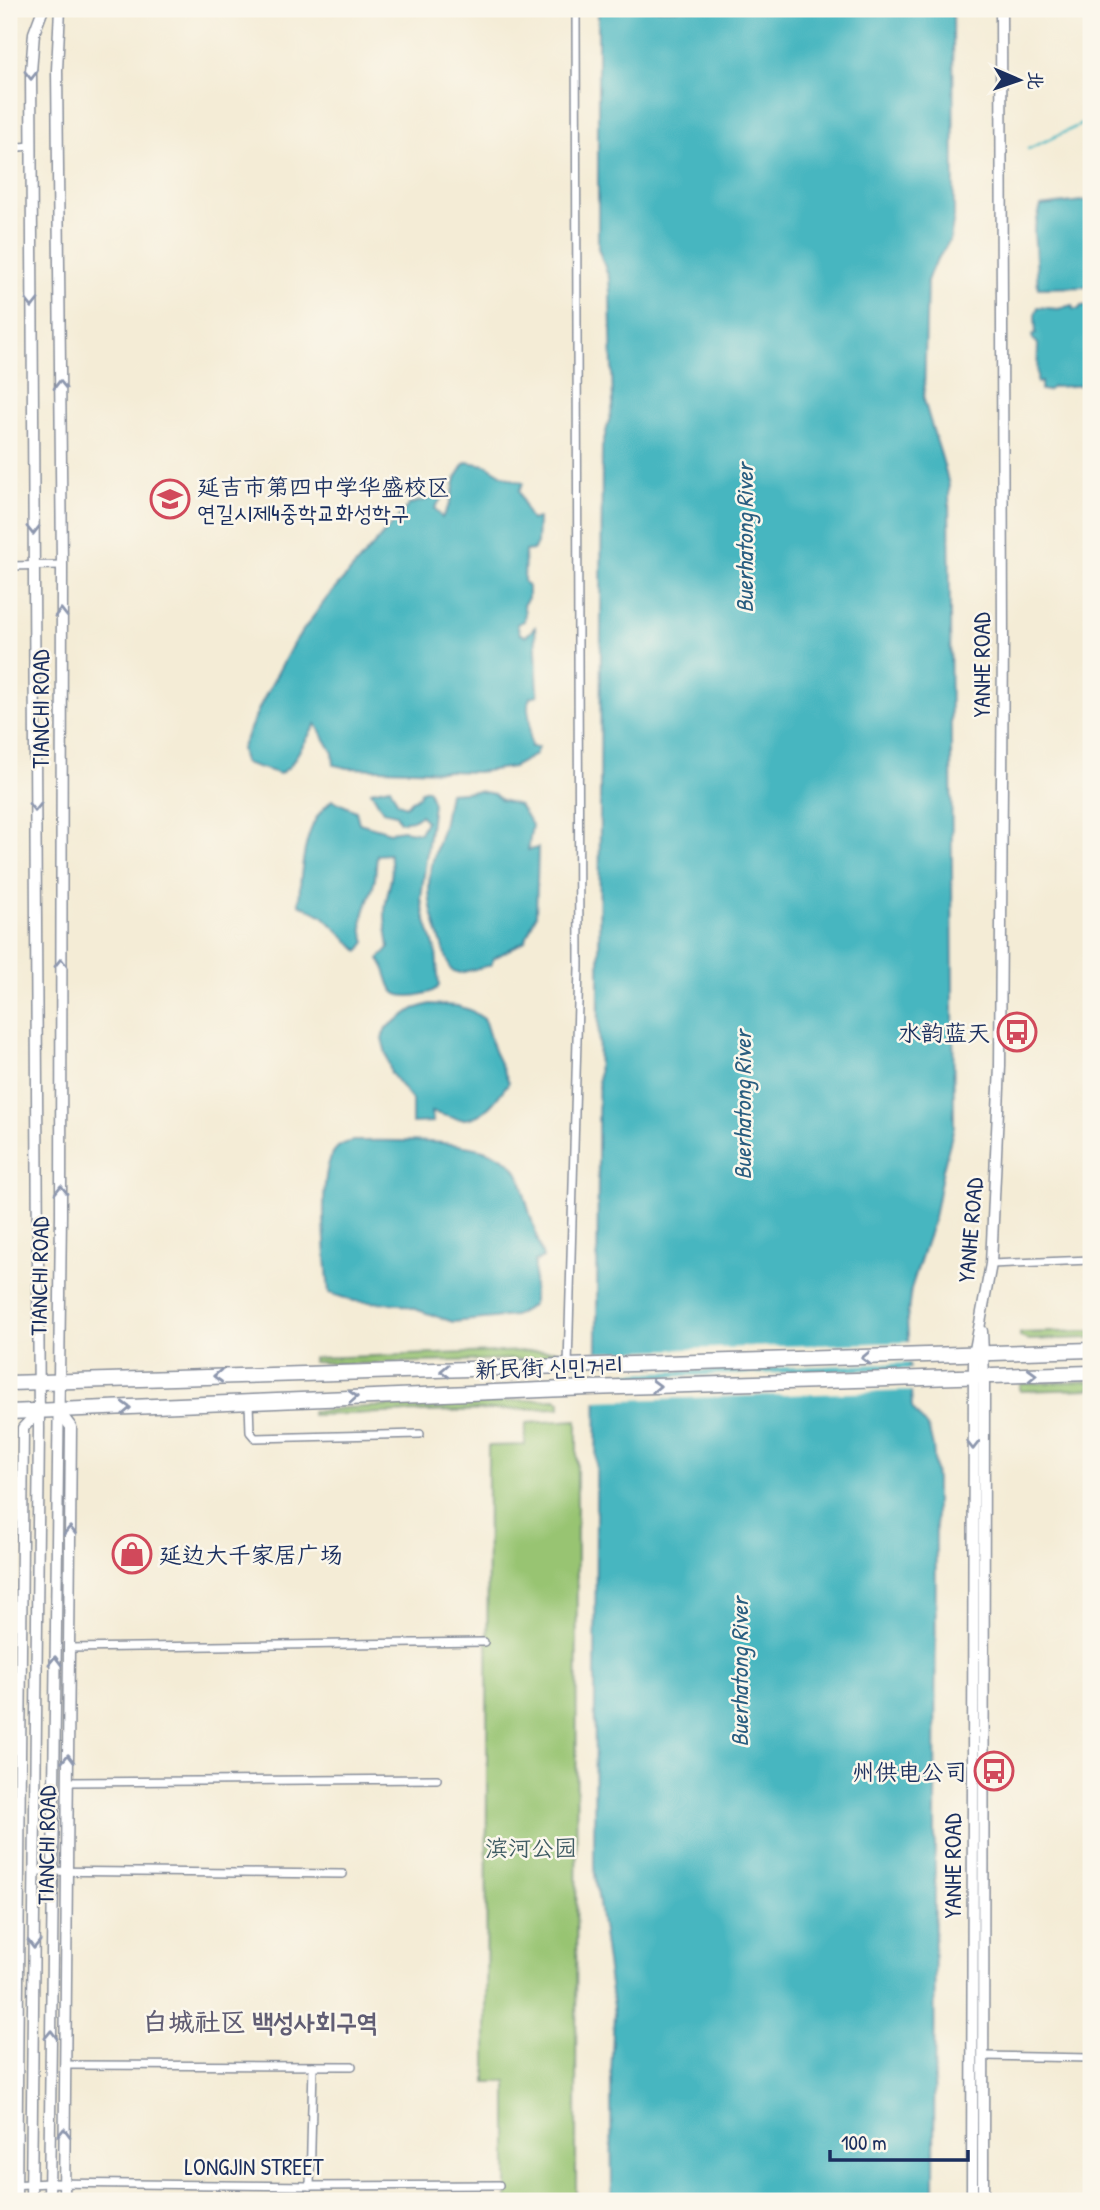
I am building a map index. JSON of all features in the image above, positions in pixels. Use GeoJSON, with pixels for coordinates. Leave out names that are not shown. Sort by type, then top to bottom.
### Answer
{"type":"FeatureCollection","features":[{"type":"Feature","properties":{"kind":"highway","name":"新民街 신민거리"},"geometry":{"type":"LineString","coordinates":[[9,1383],[1091,1350]]}},
{"type":"Feature","properties":{"kind":"highway"},"geometry":{"type":"LineString","coordinates":[[562,1390],[565,1367]]}},
{"type":"Feature","properties":{"kind":"highway","name":"新民街 신민거리"},"geometry":{"type":"LineString","coordinates":[[9,1412],[587,1388],[1091,1373]]}},
{"type":"Feature","properties":{"kind":"main road","name":"TIANCHI ROAD"},"geometry":{"type":"LineString","coordinates":[[31,2201],[38,1382],[31,146],[32,51],[34,33],[43,9]]}},
{"type":"Feature","properties":{"kind":"main road","name":"TIANCHI ROAD"},"geometry":{"type":"LineString","coordinates":[[49,2201],[61,1187],[62,565],[57,70],[60,9]]}},
{"type":"Feature","properties":{"kind":"main road","name":"YANHE ROAD"},"geometry":{"type":"LineString","coordinates":[[983,2201],[979,1355],[981,1321],[991,1264],[1000,1052],[1003,651],[1001,9]]}},
{"type":"Feature","properties":{"kind":"main road","name":"YANHE ROAD"},"geometry":{"type":"LineString","coordinates":[[972,2201],[979,1377]]}},
{"type":"Feature","properties":{"kind":"main road","name":"TIANCHI ROAD"},"geometry":{"type":"LineString","coordinates":[[58,1410],[71,1427],[64,2201]]}},
{"type":"Feature","properties":{"kind":"main road","name":"TIANCHI ROAD"},"geometry":{"type":"LineString","coordinates":[[16,2201],[12,2185],[16,1756],[23,1428],[38,1411]]}},
{"type":"Feature","properties":{"kind":"street"},"geometry":{"type":"LineString","coordinates":[[565,1367],[579,967],[576,9]]}},
{"type":"Feature","properties":{"kind":"street"},"geometry":{"type":"LineString","coordinates":[[9,148],[31,146]]}},
{"type":"Feature","properties":{"kind":"street"},"geometry":{"type":"LineString","coordinates":[[9,566],[62,565]]}},
{"type":"Feature","properties":{"kind":"street"},"geometry":{"type":"LineString","coordinates":[[991,1264],[1091,1259]]}},
{"type":"Feature","properties":{"kind":"street"},"geometry":{"type":"LineString","coordinates":[[249,1403],[250,1432],[255,1438],[420,1434]]}},
{"type":"Feature","properties":{"kind":"street"},"geometry":{"type":"LineString","coordinates":[[69,1648],[484,1642]]}},
{"type":"Feature","properties":{"kind":"street"},"geometry":{"type":"LineString","coordinates":[[68,1782],[437,1779]]}},
{"type":"Feature","properties":{"kind":"street"},"geometry":{"type":"LineString","coordinates":[[34,1871],[342,1874]]}},
{"type":"Feature","properties":{"kind":"street"},"geometry":{"type":"LineString","coordinates":[[983,2056],[1091,2058]]}},
{"type":"Feature","properties":{"kind":"street"},"geometry":{"type":"LineString","coordinates":[[65,2065],[352,2066]]}},
{"type":"Feature","properties":{"kind":"street"},"geometry":{"type":"LineString","coordinates":[[310,2186],[313,2066]]}},
{"type":"Feature","properties":{"kind":"street","name":"LONGJIN STREET"},"geometry":{"type":"LineString","coordinates":[[12,2185],[499,2185]]}},
{"type":"Feature","properties":{"kind":"green space"},"geometry":{"type":"Polygon","coordinates":[[[1091,1331],[1091,1338],[1029,1340],[1020,1337],[1020,1333],[1091,1331]]]}},
{"type":"Feature","properties":{"kind":"green space"},"geometry":{"type":"Polygon","coordinates":[[[556,1350],[556,1358],[351,1364],[313,1362],[313,1358],[556,1350]]]}},
{"type":"Feature","properties":{"kind":"green space"},"geometry":{"type":"Polygon","coordinates":[[[1091,1381],[1091,1389],[1020,1391],[1020,1384],[1091,1381]]]}},
{"type":"Feature","properties":{"kind":"green space"},"geometry":{"type":"Polygon","coordinates":[[[556,1399],[560,1402],[560,1408],[312,1415],[312,1412],[345,1408],[556,1399]]]}},
{"type":"Feature","properties":{"kind":"green space","name":"滨河公园"},"geometry":{"type":"Polygon","coordinates":[[[577,1420],[576,2201],[507,2201],[507,2082],[486,2082],[488,1446],[525,1445],[526,1423],[577,1420]]]}},
{"type":"Feature","properties":{"kind":"water","name":"Buerhatong River"},"geometry":{"type":"Polygon","coordinates":[[[598,9],[953,9],[954,217],[950,240],[927,281],[924,399],[949,487],[954,1127],[934,1218],[911,1289],[907,1320],[912,1408],[929,1430],[936,1480],[934,2201],[612,2201],[611,2075],[614,2014],[594,1867],[602,447],[613,406],[609,278],[598,248],[598,9]]]}},
{"type":"Feature","properties":{"kind":"water"},"geometry":{"type":"Polygon","coordinates":[[[1091,200],[1091,287],[1038,288],[1034,230],[1041,206],[1091,200]]]}},
{"type":"Feature","properties":{"kind":"water"},"geometry":{"type":"Polygon","coordinates":[[[1072,305],[1073,309],[1079,309],[1081,306],[1091,305],[1091,385],[1041,390],[1041,382],[1037,383],[1038,344],[1032,336],[1036,334],[1035,315],[1038,307],[1058,309],[1072,305]]]}},
{"type":"Feature","properties":{"kind":"water"},"geometry":{"type":"Polygon","coordinates":[[[466,462],[486,465],[523,483],[519,491],[527,512],[531,520],[538,518],[537,544],[533,550],[525,551],[524,581],[528,587],[528,598],[523,605],[524,621],[517,624],[520,634],[526,636],[535,627],[538,695],[530,697],[528,708],[531,747],[538,747],[535,755],[513,767],[478,772],[348,768],[334,765],[333,753],[316,724],[290,766],[280,774],[244,763],[241,749],[293,644],[327,598],[410,504],[444,495],[435,508],[442,518],[450,504],[456,478],[466,462]]]}},
{"type":"Feature","properties":{"kind":"water"},"geometry":{"type":"Polygon","coordinates":[[[390,787],[398,803],[406,806],[419,797],[421,791],[428,789],[433,804],[421,899],[436,952],[439,986],[419,995],[407,996],[394,992],[379,959],[389,948],[385,914],[392,869],[389,854],[377,855],[373,887],[363,917],[366,942],[359,951],[323,916],[299,904],[301,871],[308,836],[317,817],[332,800],[356,811],[359,823],[390,832],[403,830],[420,833],[426,821],[420,815],[413,820],[400,822],[396,814],[383,811],[371,791],[390,787]]]}},
{"type":"Feature","properties":{"kind":"water"},"geometry":{"type":"Polygon","coordinates":[[[478,791],[494,794],[501,800],[519,805],[532,825],[528,850],[538,848],[536,915],[525,941],[494,958],[491,965],[460,973],[451,970],[435,923],[430,898],[430,874],[449,793],[478,791]]]}},
{"type":"Feature","properties":{"kind":"water"},"geometry":{"type":"Polygon","coordinates":[[[430,1004],[457,1006],[484,1019],[494,1051],[509,1082],[491,1105],[472,1117],[457,1119],[431,1112],[433,1122],[412,1123],[412,1100],[391,1073],[382,1038],[386,1028],[414,1009],[430,1004]]]}},
{"type":"Feature","properties":{"kind":"water"},"geometry":{"type":"Polygon","coordinates":[[[352,1141],[413,1141],[462,1146],[502,1157],[514,1167],[523,1185],[543,1258],[535,1262],[533,1305],[514,1316],[453,1322],[400,1304],[354,1301],[329,1293],[324,1217],[326,1175],[330,1159],[337,1148],[352,1141]]]}},
{"type":"Feature","properties":{"kind":"pier"},"geometry":{"type":"Polygon","coordinates":[[[910,1342],[912,1363],[594,1374],[594,1352],[910,1342]]]}},
{"type":"Feature","properties":{"kind":"pier"},"geometry":{"type":"Polygon","coordinates":[[[913,1369],[915,1391],[593,1401],[594,1379],[913,1369]]]}},
{"type":"Feature","properties":{"kind":"waterway"},"geometry":{"type":"LineString","coordinates":[[1028,149],[1091,120]]}},
{"type":"Feature","properties":{"kind":"place","name":"延吉市第四中学华盛校区 연길시제4중학교화성학구"},"geometry":{"type":"Point","coordinates":[170,499]}},
{"type":"Feature","properties":{"kind":"place","name":"水韵蓝天"},"geometry":{"type":"Point","coordinates":[1017,1032]}},
{"type":"Feature","properties":{"kind":"place","name":"延边大千家居广场"},"geometry":{"type":"Point","coordinates":[132,1554]}},
{"type":"Feature","properties":{"kind":"place","name":"州供电公司"},"geometry":{"type":"Point","coordinates":[994,1771]}},
{"type":"Feature","properties":{"kind":"district","name":"白城社区 백성사회구역"},"geometry":{"type":"Point","coordinates":[260,2021]}}]}
